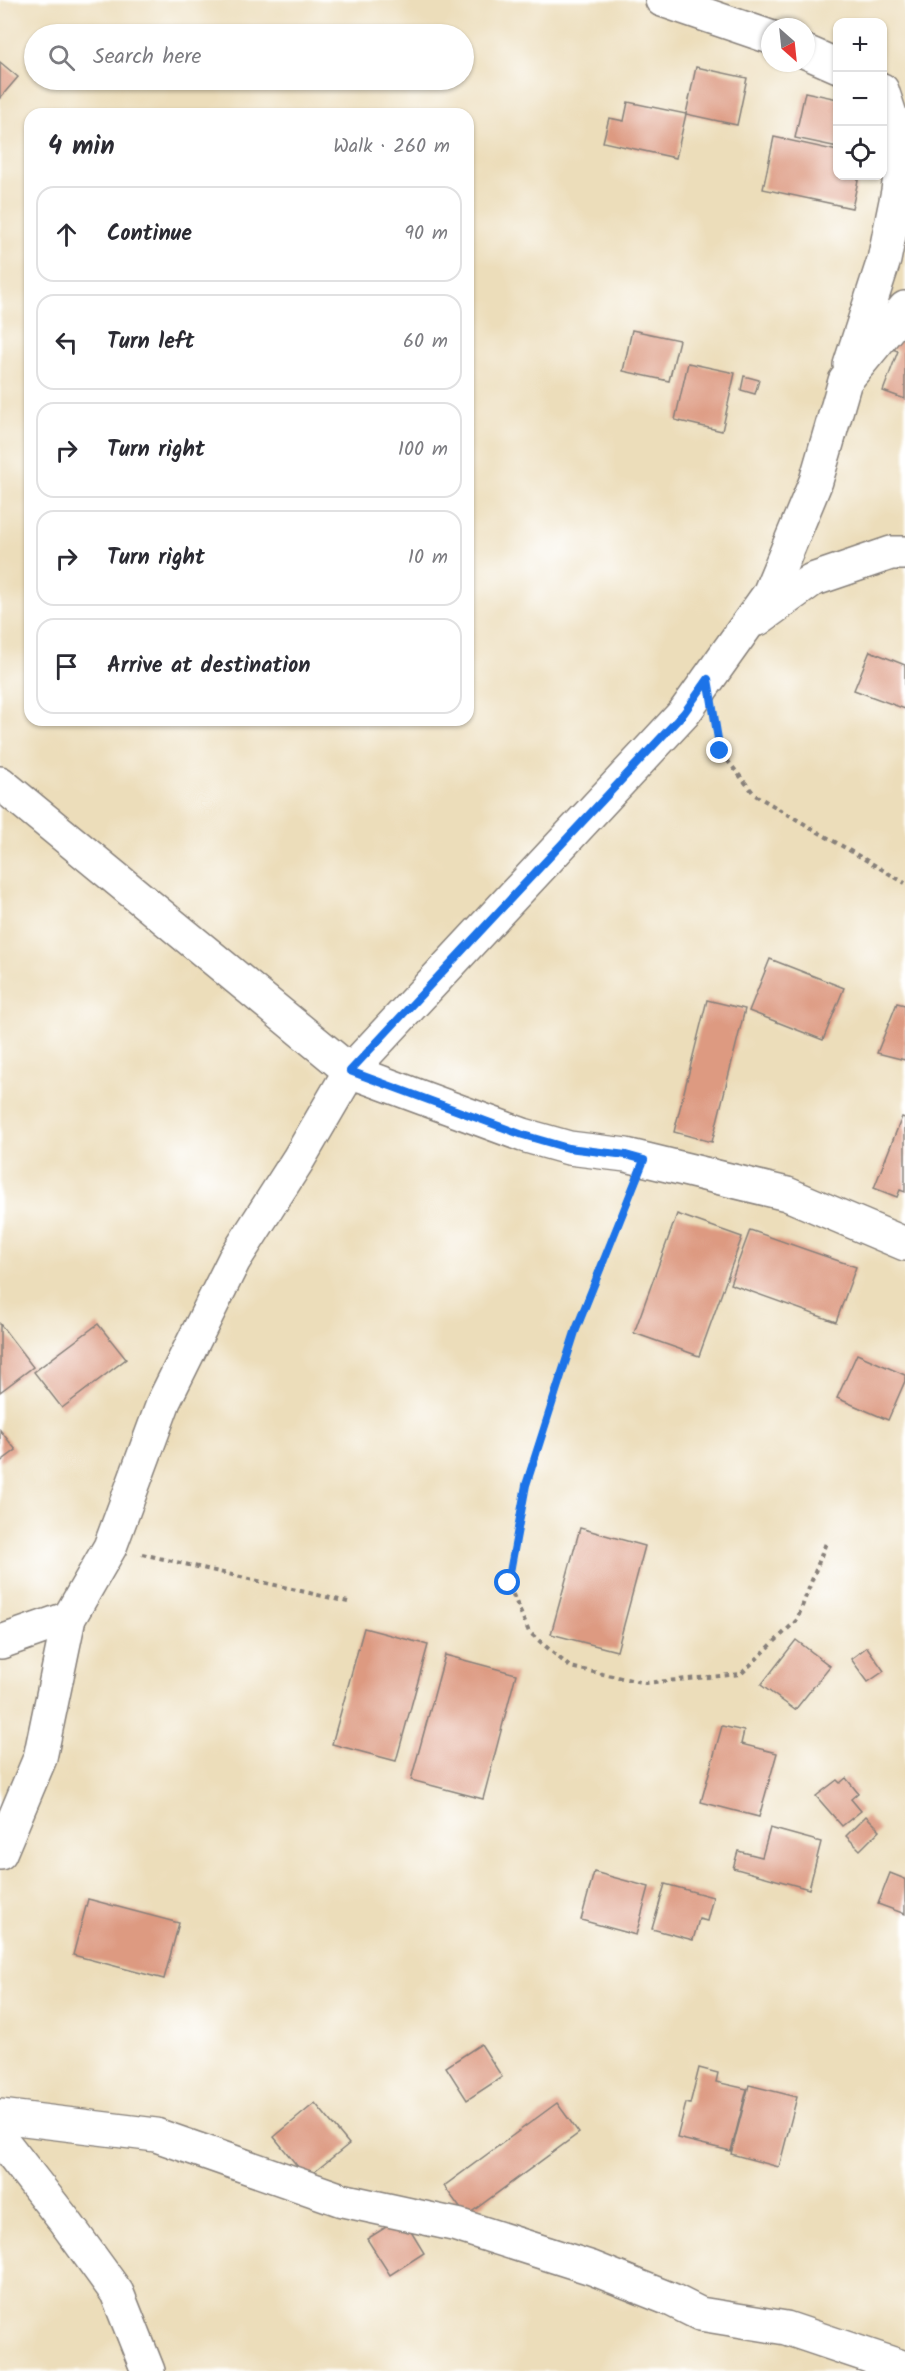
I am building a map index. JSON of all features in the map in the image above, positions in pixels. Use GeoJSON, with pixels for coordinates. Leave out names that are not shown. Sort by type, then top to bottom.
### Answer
{"type":"FeatureCollection","features":[{"type":"Feature","properties":{"kind":"street"},"geometry":{"type":"LineString","coordinates":[[662,0],[761,34]]}},
{"type":"Feature","properties":{"kind":"street"},"geometry":{"type":"LineString","coordinates":[[815,56],[833,64]]}},
{"type":"Feature","properties":{"kind":"street"},"geometry":{"type":"LineString","coordinates":[[0,1853],[40,1758],[69,1618],[110,1547],[164,1401],[234,1260],[298,1160],[350,1071],[684,713],[769,594],[816,481],[884,260],[903,154],[887,105]]}},
{"type":"Feature","properties":{"kind":"street"},"geometry":{"type":"LineString","coordinates":[[845,381],[905,308]]}},
{"type":"Feature","properties":{"kind":"street"},"geometry":{"type":"LineString","coordinates":[[742,631],[812,580],[891,553],[905,553]]}},
{"type":"Feature","properties":{"kind":"street"},"geometry":{"type":"LineString","coordinates":[[0,783],[350,1071],[534,1138],[568,1148],[626,1155],[787,1194],[905,1244]]}},
{"type":"Feature","properties":{"kind":"street"},"geometry":{"type":"LineString","coordinates":[[1,1642],[69,1618]]}},
{"type":"Feature","properties":{"kind":"street"},"geometry":{"type":"LineString","coordinates":[[0,2116],[156,2135],[342,2200],[457,2225],[592,2268],[672,2300],[700,2314],[786,2328],[905,2368]]}},
{"type":"Feature","properties":{"kind":"street"},"geometry":{"type":"LineString","coordinates":[[0,2138],[117,2293],[148,2371]]}},
{"type":"Feature","properties":{"kind":"path"},"geometry":{"type":"LineString","coordinates":[[708,679],[720,751],[755,795],[905,883]]}},
{"type":"Feature","properties":{"kind":"path"},"geometry":{"type":"LineString","coordinates":[[644,1160],[575,1332],[526,1485],[508,1583],[529,1632],[570,1667],[645,1683],[741,1674],[797,1620],[827,1540]]}},
{"type":"Feature","properties":{"kind":"path"},"geometry":{"type":"LineString","coordinates":[[110,1547],[348,1602]]}},
{"type":"Feature","properties":{"kind":"building"},"geometry":{"type":"Polygon","coordinates":[[[0,62],[18,77],[0,98],[0,62]]]}},
{"type":"Feature","properties":{"kind":"building"},"geometry":{"type":"Polygon","coordinates":[[[696,67],[747,78],[737,125],[686,114],[696,67]]]}},
{"type":"Feature","properties":{"kind":"building"},"geometry":{"type":"Polygon","coordinates":[[[805,92],[833,98],[833,146],[795,138],[805,92]]]}},
{"type":"Feature","properties":{"kind":"building"},"geometry":{"type":"Polygon","coordinates":[[[628,102],[686,114],[676,158],[603,142],[609,118],[624,121],[628,102]]]}},
{"type":"Feature","properties":{"kind":"building"},"geometry":{"type":"Polygon","coordinates":[[[774,137],[833,150],[833,180],[858,180],[852,208],[763,189],[774,137]]]}},
{"type":"Feature","properties":{"kind":"building"},"geometry":{"type":"Polygon","coordinates":[[[905,327],[905,399],[883,391],[898,351],[879,344],[905,327]]]}},
{"type":"Feature","properties":{"kind":"building"},"geometry":{"type":"Polygon","coordinates":[[[632,330],[679,340],[669,381],[623,371],[632,330]]]}},
{"type":"Feature","properties":{"kind":"building"},"geometry":{"type":"Polygon","coordinates":[[[688,363],[735,373],[722,431],[675,420],[688,363]]]}},
{"type":"Feature","properties":{"kind":"building"},"geometry":{"type":"Polygon","coordinates":[[[744,376],[759,380],[755,394],[741,390],[744,376]]]}},
{"type":"Feature","properties":{"kind":"building"},"geometry":{"type":"Polygon","coordinates":[[[870,651],[905,665],[905,709],[854,690],[870,651]]]}},
{"type":"Feature","properties":{"kind":"building"},"geometry":{"type":"Polygon","coordinates":[[[770,959],[844,988],[823,1040],[749,1011],[770,959]]]}},
{"type":"Feature","properties":{"kind":"building"},"geometry":{"type":"Polygon","coordinates":[[[707,1000],[745,1009],[712,1142],[674,1132],[707,1000]]]}},
{"type":"Feature","properties":{"kind":"building"},"geometry":{"type":"Polygon","coordinates":[[[897,1003],[905,1005],[905,1060],[877,1053],[897,1003]]]}},
{"type":"Feature","properties":{"kind":"building"},"geometry":{"type":"Polygon","coordinates":[[[902,1117],[905,1118],[905,1192],[900,1190],[897,1197],[874,1188],[902,1117]]]}},
{"type":"Feature","properties":{"kind":"building"},"geometry":{"type":"Polygon","coordinates":[[[677,1214],[742,1237],[699,1356],[634,1333],[677,1214]]]}},
{"type":"Feature","properties":{"kind":"building"},"geometry":{"type":"Polygon","coordinates":[[[750,1230],[856,1267],[836,1322],[730,1284],[750,1230]]]}},
{"type":"Feature","properties":{"kind":"building"},"geometry":{"type":"Polygon","coordinates":[[[0,1324],[33,1367],[0,1392],[0,1324]]]}},
{"type":"Feature","properties":{"kind":"building"},"geometry":{"type":"Polygon","coordinates":[[[98,1324],[126,1359],[62,1408],[34,1372],[98,1324]]]}},
{"type":"Feature","properties":{"kind":"building"},"geometry":{"type":"Polygon","coordinates":[[[857,1354],[905,1375],[905,1381],[888,1420],[837,1398],[857,1354]]]}},
{"type":"Feature","properties":{"kind":"building"},"geometry":{"type":"Polygon","coordinates":[[[0,1430],[16,1450],[0,1462],[0,1430]]]}},
{"type":"Feature","properties":{"kind":"building"},"geometry":{"type":"Polygon","coordinates":[[[580,1528],[645,1546],[617,1651],[551,1634],[580,1528]]]}},
{"type":"Feature","properties":{"kind":"building"},"geometry":{"type":"Polygon","coordinates":[[[364,1628],[428,1645],[396,1761],[332,1744],[364,1628]]]}},
{"type":"Feature","properties":{"kind":"building"},"geometry":{"type":"Polygon","coordinates":[[[796,1640],[830,1666],[795,1710],[761,1685],[796,1640]]]}},
{"type":"Feature","properties":{"kind":"building"},"geometry":{"type":"Polygon","coordinates":[[[867,1647],[884,1671],[868,1682],[851,1659],[867,1647]]]}},
{"type":"Feature","properties":{"kind":"building"},"geometry":{"type":"Polygon","coordinates":[[[445,1655],[516,1674],[483,1799],[411,1780],[445,1655]]]}},
{"type":"Feature","properties":{"kind":"building"},"geometry":{"type":"Polygon","coordinates":[[[722,1726],[744,1731],[741,1744],[777,1753],[759,1817],[701,1802],[722,1726]]]}},
{"type":"Feature","properties":{"kind":"building"},"geometry":{"type":"Polygon","coordinates":[[[846,1778],[858,1793],[851,1799],[861,1811],[842,1826],[816,1796],[837,1780],[840,1783],[846,1778]]]}},
{"type":"Feature","properties":{"kind":"building"},"geometry":{"type":"Polygon","coordinates":[[[866,1816],[880,1830],[860,1850],[846,1836],[866,1816]]]}},
{"type":"Feature","properties":{"kind":"building"},"geometry":{"type":"Polygon","coordinates":[[[770,1828],[821,1842],[809,1889],[733,1868],[738,1851],[762,1857],[770,1828]]]}},
{"type":"Feature","properties":{"kind":"building"},"geometry":{"type":"Polygon","coordinates":[[[594,1872],[649,1887],[636,1935],[581,1920],[594,1872]]]}},
{"type":"Feature","properties":{"kind":"building"},"geometry":{"type":"Polygon","coordinates":[[[890,1873],[905,1879],[905,1914],[878,1904],[890,1873]]]}},
{"type":"Feature","properties":{"kind":"building"},"geometry":{"type":"Polygon","coordinates":[[[665,1884],[713,1897],[707,1921],[699,1919],[693,1940],[652,1929],[665,1884]]]}},
{"type":"Feature","properties":{"kind":"building"},"geometry":{"type":"Polygon","coordinates":[[[88,1899],[179,1923],[164,1979],[73,1955],[88,1899]]]}},
{"type":"Feature","properties":{"kind":"building"},"geometry":{"type":"Polygon","coordinates":[[[481,2044],[502,2077],[467,2100],[446,2067],[481,2044]]]}},
{"type":"Feature","properties":{"kind":"building"},"geometry":{"type":"Polygon","coordinates":[[[699,2068],[718,2073],[716,2082],[747,2089],[731,2151],[677,2138],[686,2103],[690,2104],[699,2068]]]}},
{"type":"Feature","properties":{"kind":"building"},"geometry":{"type":"Polygon","coordinates":[[[749,2085],[797,2097],[779,2167],[731,2154],[749,2085]]]}},
{"type":"Feature","properties":{"kind":"building"},"geometry":{"type":"Polygon","coordinates":[[[315,2103],[349,2144],[307,2178],[274,2137],[315,2103]]]}},
{"type":"Feature","properties":{"kind":"building"},"geometry":{"type":"Polygon","coordinates":[[[557,2103],[579,2133],[466,2216],[444,2186],[557,2103]]]}},
{"type":"Feature","properties":{"kind":"building"},"geometry":{"type":"Polygon","coordinates":[[[402,2217],[424,2253],[390,2275],[367,2239],[402,2217]]]}},
{"type":"Feature","properties":{"kind":"route"},"geometry":{"type":"LineString","coordinates":[[508,1583],[526,1485],[575,1332],[644,1160],[626,1155],[568,1148],[523,1135],[350,1071],[684,713],[708,679],[720,751]]}}]}
